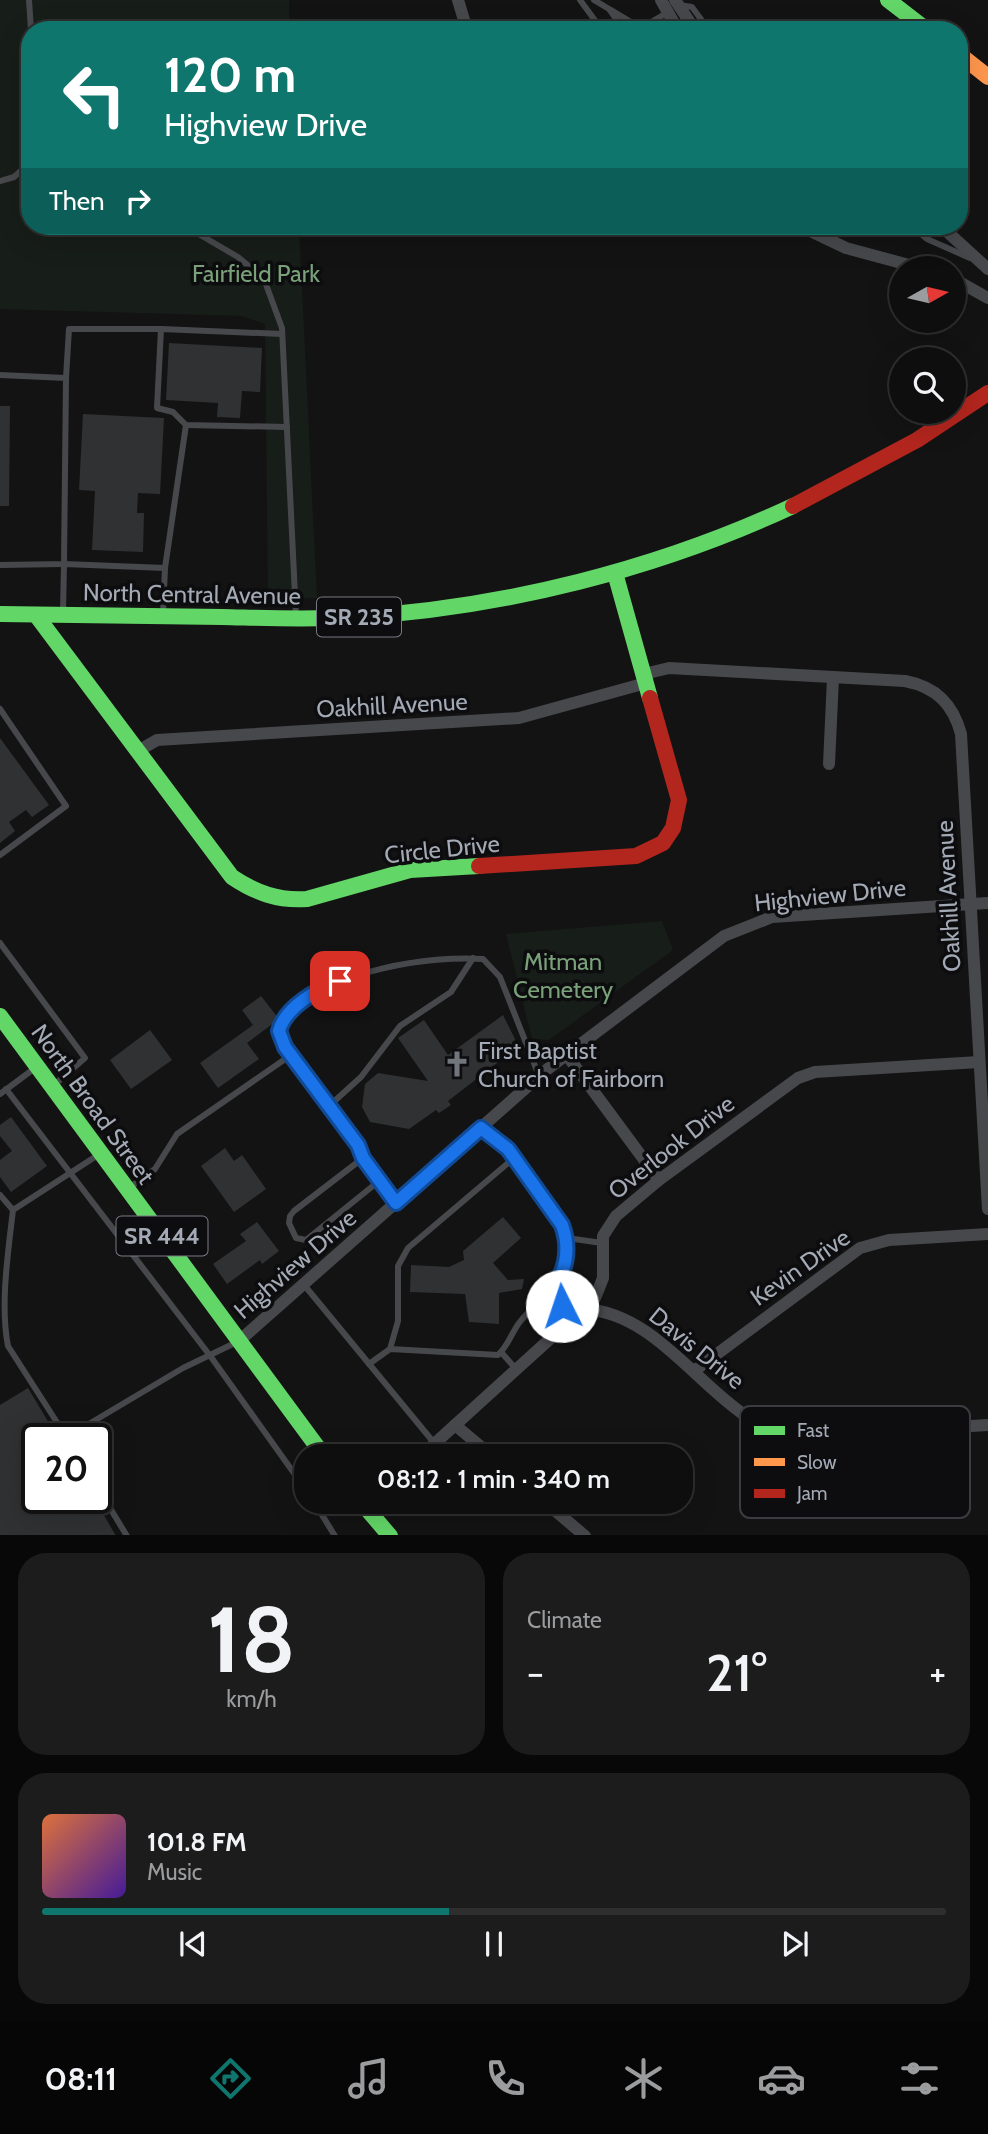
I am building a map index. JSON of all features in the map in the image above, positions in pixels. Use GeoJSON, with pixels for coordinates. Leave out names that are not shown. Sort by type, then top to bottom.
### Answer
{"type":"FeatureCollection","features":[{"type":"Feature","properties":{"kind":"main road"},"geometry":{"type":"LineString","coordinates":[[888,0],[915,21]]}},
{"type":"Feature","properties":{"kind":"main road"},"geometry":{"type":"LineString","coordinates":[[968,61],[988,77]]}},
{"type":"Feature","properties":{"kind":"main road","name":"North Central Avenue"},"geometry":{"type":"LineString","coordinates":[[0,614],[356,617],[505,598],[615,573],[709,543],[863,471],[988,393]]}},
{"type":"Feature","properties":{"kind":"main road","name":"Circle Drive"},"geometry":{"type":"LineString","coordinates":[[36,615],[232,877],[257,893],[274,898],[307,899],[410,870],[636,856],[662,844],[676,825],[679,800],[615,573]]}},
{"type":"Feature","properties":{"kind":"main road","name":"North Broad Street"},"geometry":{"type":"LineString","coordinates":[[0,1016],[315,1444]]}},
{"type":"Feature","properties":{"kind":"main road"},"geometry":{"type":"LineString","coordinates":[[374,1514],[390,1535]]}},
{"type":"Feature","properties":{"kind":"street"},"geometry":{"type":"LineString","coordinates":[[458,0],[464,21]]}},
{"type":"Feature","properties":{"kind":"street"},"geometry":{"type":"LineString","coordinates":[[661,0],[672,21]]}},
{"type":"Feature","properties":{"kind":"street"},"geometry":{"type":"LineString","coordinates":[[677,3],[689,21]]}},
{"type":"Feature","properties":{"kind":"street"},"geometry":{"type":"LineString","coordinates":[[819,235],[846,248],[889,260]]}},
{"type":"Feature","properties":{"kind":"street"},"geometry":{"type":"LineString","coordinates":[[951,235],[984,265]]}},
{"type":"Feature","properties":{"kind":"street"},"geometry":{"type":"LineString","coordinates":[[966,286],[988,298]]}},
{"type":"Feature","properties":{"kind":"street","name":"Oakhill Avenue"},"geometry":{"type":"LineString","coordinates":[[138,751],[157,740],[519,718],[669,668],[916,684],[937,694],[953,711],[961,734],[988,1209]]}},
{"type":"Feature","properties":{"kind":"street"},"geometry":{"type":"LineString","coordinates":[[829,764],[834,678]]}},
{"type":"Feature","properties":{"kind":"street","name":"Highview Drive"},"geometry":{"type":"LineString","coordinates":[[239,1341],[305,1286],[539,1076],[716,940],[738,928],[772,917],[988,903]]}},
{"type":"Feature","properties":{"kind":"street"},"geometry":{"type":"LineString","coordinates":[[566,1054],[659,1180]]}},
{"type":"Feature","properties":{"kind":"street","name":"Overlook Drive"},"geometry":{"type":"LineString","coordinates":[[602,1242],[611,1222],[659,1180],[805,1075],[979,1062]]}},
{"type":"Feature","properties":{"kind":"street","name":"Kevin Drive"},"geometry":{"type":"LineString","coordinates":[[694,1371],[860,1248],[889,1240],[988,1234]]}},
{"type":"Feature","properties":{"kind":"street"},"geometry":{"type":"LineString","coordinates":[[435,1444],[595,1298],[602,1285],[602,1242]]}},
{"type":"Feature","properties":{"kind":"street","name":"Davis Drive"},"geometry":{"type":"LineString","coordinates":[[579,1313],[609,1312],[639,1325],[740,1409]]}},
{"type":"Feature","properties":{"kind":"street"},"geometry":{"type":"LineString","coordinates":[[455,1425],[478,1444]]}},
{"type":"Feature","properties":{"kind":"street","name":"Davis Drive"},"geometry":{"type":"LineString","coordinates":[[970,1426],[988,1425]]}},
{"type":"Feature","properties":{"kind":"street"},"geometry":{"type":"LineString","coordinates":[[560,1514],[585,1535]]}},
{"type":"Feature","properties":{"kind":"lane"},"geometry":{"type":"LineString","coordinates":[[29,0],[30,21]]}},
{"type":"Feature","properties":{"kind":"lane"},"geometry":{"type":"LineString","coordinates":[[580,0],[595,21]]}},
{"type":"Feature","properties":{"kind":"lane"},"geometry":{"type":"LineString","coordinates":[[594,0],[629,21]]}},
{"type":"Feature","properties":{"kind":"lane"},"geometry":{"type":"LineString","coordinates":[[654,21],[677,3],[692,7],[702,21]]}},
{"type":"Feature","properties":{"kind":"lane"},"geometry":{"type":"LineString","coordinates":[[609,9],[618,21]]}},
{"type":"Feature","properties":{"kind":"lane"},"geometry":{"type":"LineString","coordinates":[[0,181],[21,172]]}},
{"type":"Feature","properties":{"kind":"lane"},"geometry":{"type":"LineString","coordinates":[[200,235],[238,257],[264,279],[282,334],[296,618]]}},
{"type":"Feature","properties":{"kind":"lane"},"geometry":{"type":"LineString","coordinates":[[922,235],[952,252],[984,265]]}},
{"type":"Feature","properties":{"kind":"lane"},"geometry":{"type":"LineString","coordinates":[[63,615],[69,329],[161,329],[282,334]]}},
{"type":"Feature","properties":{"kind":"lane"},"geometry":{"type":"LineString","coordinates":[[161,329],[157,408],[173,412],[186,425],[287,427]]}},
{"type":"Feature","properties":{"kind":"lane"},"geometry":{"type":"LineString","coordinates":[[0,375],[66,378]]}},
{"type":"Feature","properties":{"kind":"lane"},"geometry":{"type":"LineString","coordinates":[[163,616],[165,568],[186,425]]}},
{"type":"Feature","properties":{"kind":"lane"},"geometry":{"type":"LineString","coordinates":[[0,565],[64,564],[165,568]]}},
{"type":"Feature","properties":{"kind":"lane"},"geometry":{"type":"LineString","coordinates":[[0,709],[66,806],[0,855]]}},
{"type":"Feature","properties":{"kind":"lane"},"geometry":{"type":"LineString","coordinates":[[0,943],[85,1058],[52,1086]]}},
{"type":"Feature","properties":{"kind":"lane"},"geometry":{"type":"LineString","coordinates":[[329,1106],[361,1077],[400,1026],[451,992],[473,958]]}},
{"type":"Feature","properties":{"kind":"lane"},"geometry":{"type":"LineString","coordinates":[[396,1203],[363,1158],[358,1145],[282,1042],[280,1027],[304,999],[327,986],[406,965],[483,958],[493,967],[519,1021],[539,1076]]}},
{"type":"Feature","properties":{"kind":"lane"},"geometry":{"type":"LineString","coordinates":[[128,1189],[155,1169],[177,1134],[291,1055]]}},
{"type":"Feature","properties":{"kind":"lane"},"geometry":{"type":"LineString","coordinates":[[37,1066],[3,1091],[72,1173],[211,1357],[294,1473]]}},
{"type":"Feature","properties":{"kind":"lane"},"geometry":{"type":"LineString","coordinates":[[390,1349],[498,1355],[519,1323],[561,1280],[567,1256],[567,1238],[562,1225],[514,1158],[481,1128]]}},
{"type":"Feature","properties":{"kind":"lane"},"geometry":{"type":"LineString","coordinates":[[13,1210],[101,1153]]}},
{"type":"Feature","properties":{"kind":"lane"},"geometry":{"type":"LineString","coordinates":[[363,1158],[290,1216],[289,1223],[296,1237],[301,1240],[311,1237],[379,1181]]}},
{"type":"Feature","properties":{"kind":"lane"},"geometry":{"type":"LineString","coordinates":[[369,1364],[390,1349],[398,1321],[398,1266],[408,1248],[514,1158]]}},
{"type":"Feature","properties":{"kind":"lane"},"geometry":{"type":"LineString","coordinates":[[0,1195],[13,1210],[3,1293],[2,1329],[8,1346],[57,1423]]}},
{"type":"Feature","properties":{"kind":"lane"},"geometry":{"type":"LineString","coordinates":[[567,1238],[602,1242]]}},
{"type":"Feature","properties":{"kind":"lane"},"geometry":{"type":"LineString","coordinates":[[305,1286],[435,1444]]}},
{"type":"Feature","properties":{"kind":"lane"},"geometry":{"type":"LineString","coordinates":[[549,1294],[579,1313]]}},
{"type":"Feature","properties":{"kind":"lane"},"geometry":{"type":"LineString","coordinates":[[92,1423],[183,1368],[211,1357],[239,1341]]}},
{"type":"Feature","properties":{"kind":"lane"},"geometry":{"type":"LineString","coordinates":[[501,1352],[516,1370]]}},
{"type":"Feature","properties":{"kind":"lane"},"geometry":{"type":"LineString","coordinates":[[112,1511],[127,1535]]}},
{"type":"Feature","properties":{"kind":"lane"},"geometry":{"type":"LineString","coordinates":[[322,1514],[335,1535]]}},
{"type":"Feature","properties":{"kind":"green space","name":"Fairfield Park"},"geometry":{"type":"Polygon","coordinates":[[[0,0],[289,0],[290,21],[21,21],[21,235],[299,235],[317,598],[268,599],[265,324],[242,316],[0,309],[0,0]]]}},
{"type":"Feature","properties":{"kind":"green space","name":"Mitman Cemetery"},"geometry":{"type":"Polygon","coordinates":[[[662,921],[673,950],[549,1040],[532,1039],[506,934],[662,921]]]}},
{"type":"Feature","properties":{"kind":"building"},"geometry":{"type":"Polygon","coordinates":[[[169,343],[262,348],[260,392],[242,391],[240,418],[217,417],[218,403],[166,400],[169,343]]]}},
{"type":"Feature","properties":{"kind":"building"},"geometry":{"type":"Polygon","coordinates":[[[0,406],[10,406],[9,506],[0,506],[0,406]]]}},
{"type":"Feature","properties":{"kind":"building"},"geometry":{"type":"Polygon","coordinates":[[[83,414],[164,418],[160,494],[138,493],[137,513],[144,513],[143,552],[92,550],[95,491],[79,490],[83,414]]]}},
{"type":"Feature","properties":{"kind":"building"},"geometry":{"type":"Polygon","coordinates":[[[0,738],[49,805],[32,817],[26,810],[9,822],[15,831],[0,843],[0,738]]]}},
{"type":"Feature","properties":{"kind":"building"},"geometry":{"type":"Polygon","coordinates":[[[261,996],[279,1019],[247,1043],[259,1059],[218,1088],[200,1063],[253,1025],[242,1010],[261,996]]]}},
{"type":"Feature","properties":{"kind":"building","name":"First Baptist Church of Fairborn"},"geometry":{"type":"Polygon","coordinates":[[[503,1015],[515,1039],[514,1050],[448,1101],[451,1105],[439,1113],[436,1110],[409,1129],[370,1122],[362,1107],[365,1084],[378,1073],[428,1081],[398,1038],[424,1020],[448,1055],[503,1015]]]}},
{"type":"Feature","properties":{"kind":"building"},"geometry":{"type":"Polygon","coordinates":[[[150,1030],[172,1060],[131,1089],[110,1060],[150,1030]]]}},
{"type":"Feature","properties":{"kind":"building"},"geometry":{"type":"Polygon","coordinates":[[[11,1117],[47,1166],[11,1192],[0,1177],[0,1160],[12,1151],[0,1136],[0,1125],[11,1117]]]}},
{"type":"Feature","properties":{"kind":"building"},"geometry":{"type":"Polygon","coordinates":[[[225,1148],[234,1161],[242,1155],[266,1189],[234,1212],[201,1166],[225,1148]]]}},
{"type":"Feature","properties":{"kind":"building"},"geometry":{"type":"Polygon","coordinates":[[[503,1217],[521,1238],[493,1263],[508,1280],[524,1279],[522,1289],[499,1293],[499,1324],[469,1322],[465,1294],[410,1292],[411,1265],[449,1267],[464,1260],[463,1251],[503,1217]]]}},
{"type":"Feature","properties":{"kind":"building"},"geometry":{"type":"Polygon","coordinates":[[[257,1222],[279,1251],[262,1264],[260,1260],[227,1284],[213,1264],[246,1241],[240,1234],[257,1222]]]}},
{"type":"Feature","properties":{"kind":"building"},"geometry":{"type":"Polygon","coordinates":[[[28,1388],[49,1423],[21,1423],[21,1514],[103,1514],[115,1535],[0,1535],[0,1405],[28,1388]]]}},
{"type":"Feature","properties":{"kind":"traffic: fast"},"geometry":{"type":"LineString","coordinates":[[888,0],[915,21]]}},
{"type":"Feature","properties":{"kind":"traffic: fast"},"geometry":{"type":"LineString","coordinates":[[0,614],[321,618],[467,605],[579,582],[634,566],[689,549],[793,506]]}},
{"type":"Feature","properties":{"kind":"traffic: fast"},"geometry":{"type":"LineString","coordinates":[[615,573],[650,698]]}},
{"type":"Feature","properties":{"kind":"traffic: fast"},"geometry":{"type":"LineString","coordinates":[[36,615],[232,877],[241,883],[277,897],[307,899],[410,870],[479,866]]}},
{"type":"Feature","properties":{"kind":"traffic: fast"},"geometry":{"type":"LineString","coordinates":[[0,1016],[315,1444]]}},
{"type":"Feature","properties":{"kind":"traffic: fast"},"geometry":{"type":"LineString","coordinates":[[371,1514],[389,1535]]}},
{"type":"Feature","properties":{"kind":"traffic: slow"},"geometry":{"type":"LineString","coordinates":[[968,61],[988,77]]}},
{"type":"Feature","properties":{"kind":"traffic: jam"},"geometry":{"type":"LineString","coordinates":[[793,506],[917,440],[988,393]]}},
{"type":"Feature","properties":{"kind":"traffic: jam"},"geometry":{"type":"LineString","coordinates":[[479,866],[636,856],[663,843],[673,828],[679,800],[650,698]]}},
{"type":"Feature","properties":{"kind":"place","name":"First Baptist Church of Fairborn"},"geometry":{"type":"Point","coordinates":[457,1064]}},
{"type":"Feature","properties":{"kind":"route"},"geometry":{"type":"LineString","coordinates":[[340,981],[304,999],[285,1020],[279,1031],[285,1047],[358,1145],[363,1158],[396,1203],[481,1128],[508,1149],[562,1225],[567,1238],[567,1256],[561,1280],[549,1294],[562,1306]]}}]}
